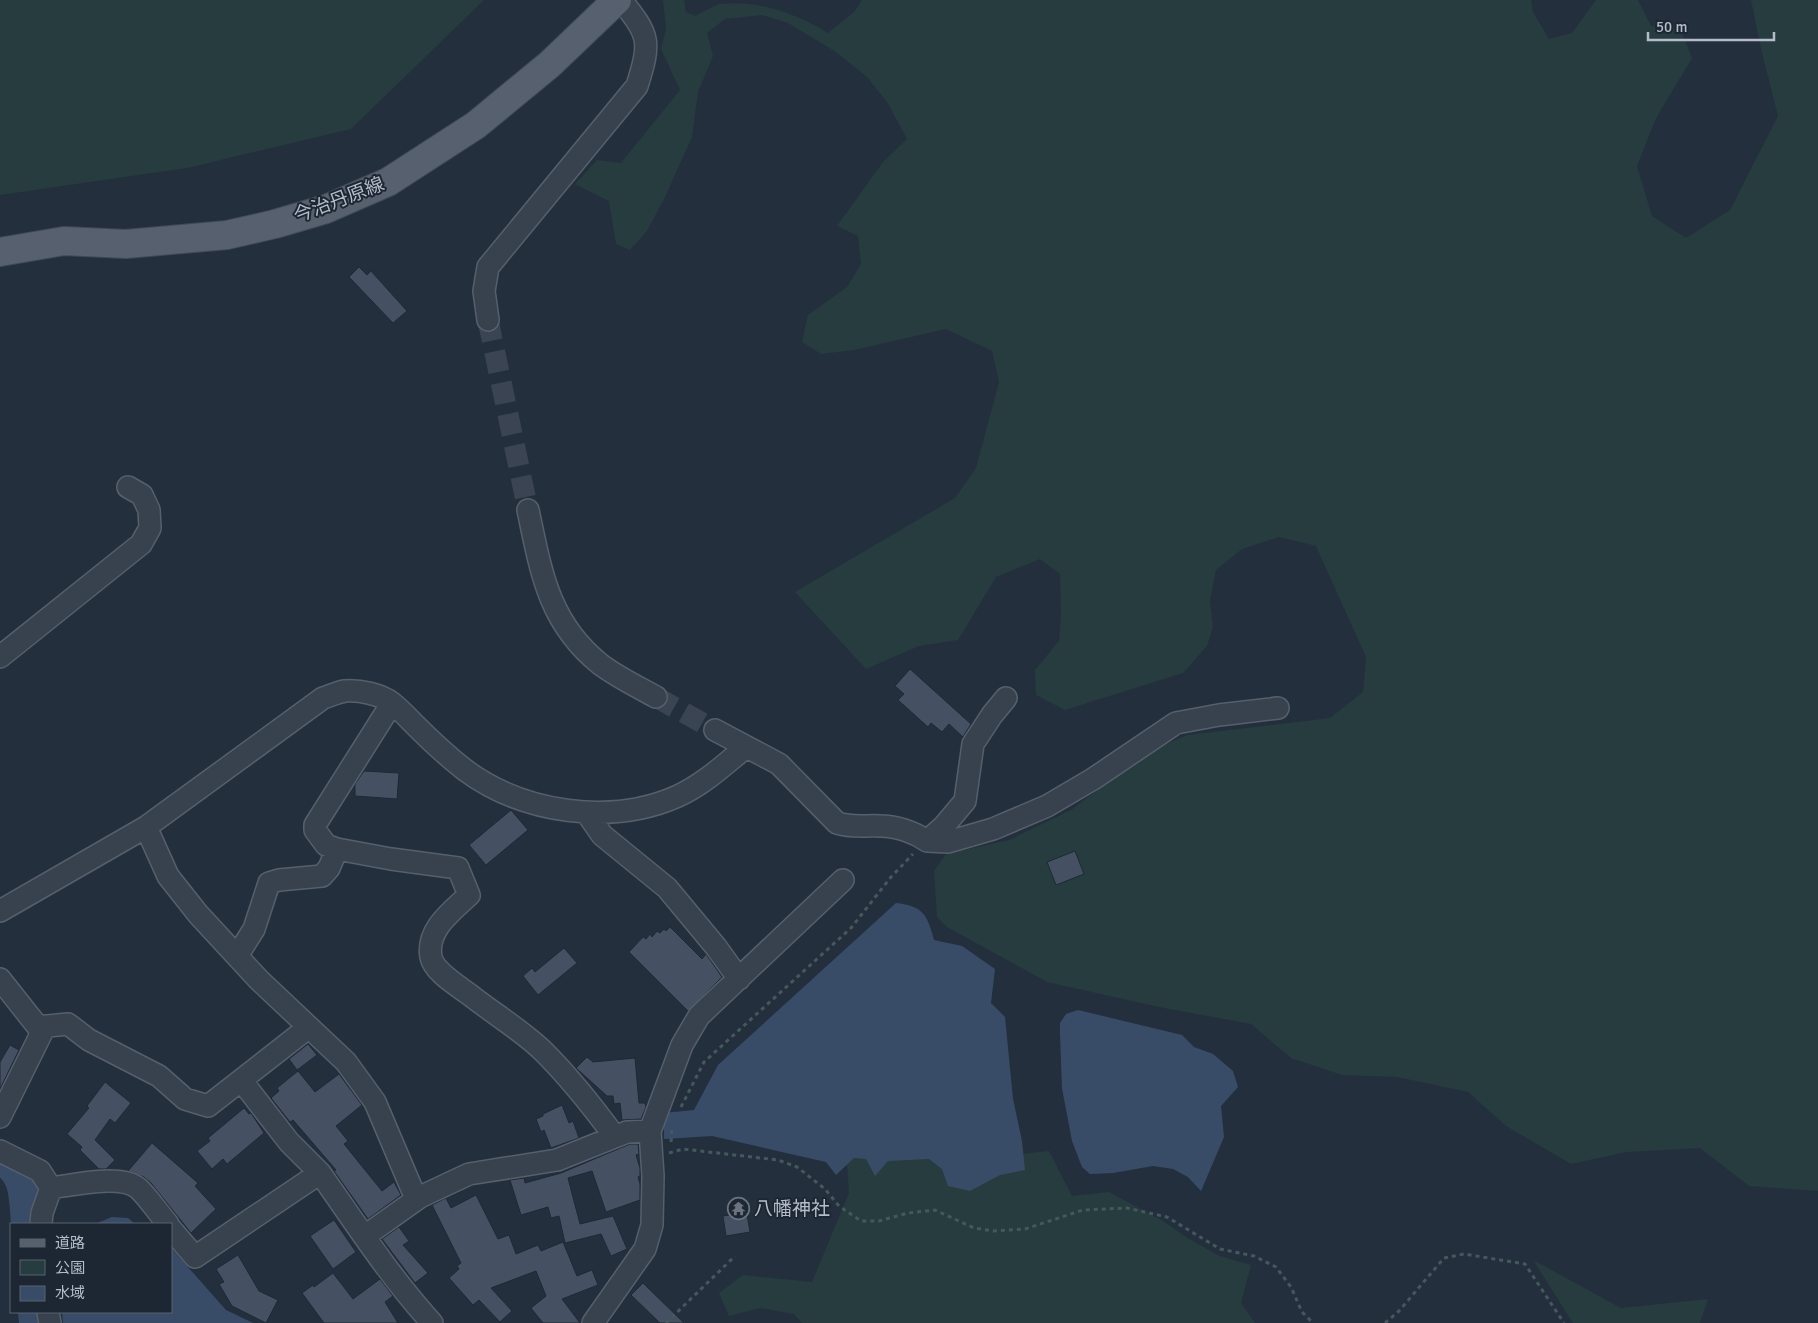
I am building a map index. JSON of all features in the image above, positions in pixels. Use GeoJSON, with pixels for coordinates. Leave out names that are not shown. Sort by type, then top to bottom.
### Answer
{"type":"FeatureCollection","features":[{"type":"Feature","properties":{"kind":"main road","name":"今治丹原線"},"geometry":{"type":"LineString","coordinates":[[0,252],[64,241],[126,244],[227,236],[276,224],[326,208],[388,182],[476,125],[550,64],[616,0]]}},
{"type":"Feature","properties":{"kind":"street"},"geometry":{"type":"LineString","coordinates":[[488,320],[484,291],[488,267],[637,86],[646,58],[645,34],[639,22],[621,0]]}},
{"type":"Feature","properties":{"kind":"street"},"geometry":{"type":"LineString","coordinates":[[0,657],[141,544],[150,528],[149,510],[142,495],[128,487]]}},
{"type":"Feature","properties":{"kind":"street"},"geometry":{"type":"LineString","coordinates":[[528,510],[539,563],[549,596],[561,621],[600,663],[656,697]]}},
{"type":"Feature","properties":{"kind":"street"},"geometry":{"type":"LineString","coordinates":[[0,911],[146,827],[323,698],[344,691],[370,693],[392,703],[440,749],[465,770],[490,787],[520,800],[586,812],[617,811],[649,806],[678,796],[706,780],[746,748]]}},
{"type":"Feature","properties":{"kind":"street"},"geometry":{"type":"LineString","coordinates":[[927,840],[944,826],[965,801],[973,744],[1006,698]]}},
{"type":"Feature","properties":{"kind":"street"},"geometry":{"type":"LineString","coordinates":[[392,703],[315,824],[315,830],[326,845],[338,849],[391,860],[458,868],[469,895],[440,924],[431,938],[431,958],[439,973],[458,985],[543,1051],[592,1106],[615,1137]]}},
{"type":"Feature","properties":{"kind":"street"},"geometry":{"type":"LineString","coordinates":[[715,730],[779,764],[837,822],[850,827],[884,826],[917,834],[927,840],[948,842],[984,831],[1048,806],[1093,780],[1176,723],[1219,714],[1278,708]]}},
{"type":"Feature","properties":{"kind":"street"},"geometry":{"type":"LineString","coordinates":[[586,812],[602,835],[668,888],[739,979]]}},
{"type":"Feature","properties":{"kind":"street"},"geometry":{"type":"LineString","coordinates":[[146,827],[168,876],[198,914],[259,980],[346,1062],[375,1102],[414,1194],[420,1197]]}},
{"type":"Feature","properties":{"kind":"street"},"geometry":{"type":"LineString","coordinates":[[237,956],[254,929],[269,883],[279,880],[322,876],[329,868],[338,849]]}},
{"type":"Feature","properties":{"kind":"street"},"geometry":{"type":"LineString","coordinates":[[593,1323],[645,1249],[652,1225],[661,1156],[650,1131],[682,1045],[699,1016],[843,880]]}},
{"type":"Feature","properties":{"kind":"street"},"geometry":{"type":"LineString","coordinates":[[0,979],[38,1027],[68,1024],[89,1040],[160,1076],[185,1098],[208,1106],[309,1027]]}},
{"type":"Feature","properties":{"kind":"street"},"geometry":{"type":"LineString","coordinates":[[0,1117],[45,1026]]}},
{"type":"Feature","properties":{"kind":"street"},"geometry":{"type":"LineString","coordinates":[[241,1080],[289,1142],[320,1173],[411,1300],[432,1323]]}},
{"type":"Feature","properties":{"kind":"street"},"geometry":{"type":"LineString","coordinates":[[365,1236],[420,1197],[469,1174],[557,1160],[627,1132],[650,1131]]}},
{"type":"Feature","properties":{"kind":"street"},"geometry":{"type":"LineString","coordinates":[[0,1151],[40,1171],[51,1188]]}},
{"type":"Feature","properties":{"kind":"street"},"geometry":{"type":"LineString","coordinates":[[172,1229],[195,1258],[320,1173]]}},
{"type":"Feature","properties":{"kind":"street"},"geometry":{"type":"LineString","coordinates":[[51,1188],[89,1182],[115,1181],[137,1188],[167,1223]]}},
{"type":"Feature","properties":{"kind":"street"},"geometry":{"type":"LineString","coordinates":[[42,1223],[42,1213],[51,1188]]}},
{"type":"Feature","properties":{"kind":"path"},"geometry":{"type":"LineString","coordinates":[[677,1114],[704,1062],[851,928],[891,877],[927,840]]}},
{"type":"Feature","properties":{"kind":"path"},"geometry":{"type":"LineString","coordinates":[[661,1156],[672,1123]]}},
{"type":"Feature","properties":{"kind":"path"},"geometry":{"type":"LineString","coordinates":[[661,1156],[683,1149],[778,1160],[797,1167],[825,1189],[839,1206],[862,1221],[880,1221],[936,1210],[974,1228],[993,1231],[1025,1228],[1083,1210],[1127,1208],[1167,1217],[1220,1249],[1254,1256],[1276,1267],[1290,1287],[1302,1312],[1313,1323]]}},
{"type":"Feature","properties":{"kind":"path"},"geometry":{"type":"LineString","coordinates":[[1385,1323],[1399,1311],[1444,1258],[1464,1254],[1525,1264],[1564,1323]]}},
{"type":"Feature","properties":{"kind":"path"},"geometry":{"type":"LineString","coordinates":[[666,1323],[735,1256]]}},
{"type":"Feature","properties":{"kind":"green space"},"geometry":{"type":"Polygon","coordinates":[[[0,0],[484,0],[351,129],[187,168],[0,195],[0,0]]]}},
{"type":"Feature","properties":{"kind":"green space"},"geometry":{"type":"Polygon","coordinates":[[[663,0],[684,0],[686,12],[695,16],[719,4],[734,3],[762,6],[803,19],[828,33],[854,12],[862,0],[1531,0],[1533,12],[1549,39],[1572,33],[1596,0],[1638,0],[1651,26],[1680,28],[1692,58],[1656,118],[1637,166],[1652,216],[1686,238],[1730,210],[1778,116],[1751,0],[1818,0],[1818,1191],[1749,1186],[1700,1148],[1626,1152],[1571,1164],[1506,1126],[1468,1092],[1397,1077],[1342,1075],[1291,1058],[1251,1024],[1159,1007],[1047,982],[947,927],[937,917],[934,871],[946,854],[1009,840],[1071,810],[1147,753],[1187,735],[1330,718],[1363,692],[1366,657],[1316,546],[1279,537],[1242,549],[1216,570],[1210,601],[1213,627],[1207,646],[1183,673],[1065,710],[1036,695],[1035,670],[1059,641],[1061,613],[1060,574],[1040,559],[996,577],[958,640],[919,646],[866,669],[795,592],[955,498],[976,468],[999,382],[992,351],[946,329],[854,350],[821,354],[802,342],[808,315],[847,287],[861,264],[858,236],[837,226],[883,162],[907,139],[887,102],[867,77],[836,52],[788,23],[762,15],[725,19],[707,33],[713,56],[698,92],[692,137],[665,197],[647,231],[630,250],[616,244],[609,201],[575,184],[597,160],[621,163],[680,90],[661,49],[666,29],[663,0]]]}},
{"type":"Feature","properties":{"kind":"green space"},"geometry":{"type":"Polygon","coordinates":[[[846,1148],[1011,1155],[1049,1151],[1072,1196],[1109,1192],[1163,1221],[1189,1239],[1220,1256],[1251,1265],[1241,1303],[1255,1323],[802,1323],[794,1314],[760,1308],[729,1316],[719,1293],[743,1275],[812,1282],[849,1193],[846,1148]]]}},
{"type":"Feature","properties":{"kind":"green space"},"geometry":{"type":"Polygon","coordinates":[[[1533,1260],[1621,1308],[1708,1299],[1700,1323],[1573,1323],[1533,1260]]]}},
{"type":"Feature","properties":{"kind":"water"},"geometry":{"type":"Polygon","coordinates":[[[896,903],[918,909],[926,918],[934,940],[962,946],[995,969],[991,1003],[1005,1017],[1013,1099],[1022,1141],[1025,1170],[1000,1175],[970,1191],[948,1186],[942,1169],[929,1159],[888,1161],[875,1176],[866,1159],[854,1158],[836,1175],[826,1162],[712,1136],[664,1139],[664,1113],[694,1110],[718,1065],[896,903]]]}},
{"type":"Feature","properties":{"kind":"water"},"geometry":{"type":"Polygon","coordinates":[[[1078,1010],[1182,1035],[1194,1047],[1213,1054],[1233,1071],[1238,1087],[1221,1106],[1224,1137],[1201,1191],[1188,1177],[1173,1169],[1153,1166],[1113,1173],[1090,1174],[1082,1167],[1072,1141],[1062,1088],[1060,1034],[1060,1023],[1066,1014],[1078,1010]]]}},
{"type":"Feature","properties":{"kind":"water"},"geometry":{"type":"Polygon","coordinates":[[[112,1217],[128,1218],[134,1223],[97,1223],[112,1217]]]}},
{"type":"Feature","properties":{"kind":"water"},"geometry":{"type":"Polygon","coordinates":[[[172,1249],[226,1310],[253,1323],[63,1323],[62,1313],[172,1313],[172,1249]]]}},
{"type":"Feature","properties":{"kind":"building"},"geometry":{"type":"Polygon","coordinates":[[[359,267],[367,275],[371,271],[407,311],[393,323],[349,277],[359,267]]]}},
{"type":"Feature","properties":{"kind":"building"},"geometry":{"type":"Polygon","coordinates":[[[910,669],[971,724],[963,737],[949,724],[942,732],[931,723],[928,727],[898,700],[904,694],[895,686],[910,669]]]}},
{"type":"Feature","properties":{"kind":"building"},"geometry":{"type":"Polygon","coordinates":[[[364,771],[399,773],[397,799],[355,796],[355,784],[364,771]]]}},
{"type":"Feature","properties":{"kind":"building"},"geometry":{"type":"Polygon","coordinates":[[[511,810],[528,830],[486,865],[469,845],[511,810]]]}},
{"type":"Feature","properties":{"kind":"building"},"geometry":{"type":"Polygon","coordinates":[[[1075,851],[1084,874],[1056,885],[1047,862],[1075,851]]]}},
{"type":"Feature","properties":{"kind":"building"},"geometry":{"type":"Polygon","coordinates":[[[670,927],[702,959],[706,954],[722,977],[688,1011],[629,952],[643,937],[646,939],[650,934],[652,937],[657,931],[660,933],[670,927]]]}},
{"type":"Feature","properties":{"kind":"building"},"geometry":{"type":"Polygon","coordinates":[[[564,948],[577,963],[538,995],[523,976],[532,968],[535,972],[564,948]]]}},
{"type":"Feature","properties":{"kind":"building"},"geometry":{"type":"Polygon","coordinates":[[[308,1044],[317,1055],[297,1070],[289,1059],[308,1044]]]}},
{"type":"Feature","properties":{"kind":"building"},"geometry":{"type":"Polygon","coordinates":[[[10,1045],[19,1050],[0,1089],[0,1062],[10,1045]]]}},
{"type":"Feature","properties":{"kind":"building"},"geometry":{"type":"Polygon","coordinates":[[[587,1057],[593,1062],[635,1058],[639,1103],[645,1103],[646,1107],[641,1119],[622,1120],[620,1103],[614,1104],[613,1096],[607,1096],[576,1068],[587,1057]]]}},
{"type":"Feature","properties":{"kind":"building"},"geometry":{"type":"Polygon","coordinates":[[[298,1071],[315,1092],[339,1074],[362,1105],[336,1126],[348,1141],[344,1144],[382,1191],[394,1182],[401,1195],[368,1219],[334,1171],[336,1170],[293,1120],[290,1122],[271,1098],[279,1091],[277,1088],[298,1071]]]}},
{"type":"Feature","properties":{"kind":"building"},"geometry":{"type":"Polygon","coordinates":[[[105,1082],[131,1103],[115,1123],[110,1119],[95,1140],[115,1160],[106,1169],[99,1169],[80,1150],[82,1147],[67,1134],[89,1108],[87,1106],[105,1082]]]}},
{"type":"Feature","properties":{"kind":"building"},"geometry":{"type":"Polygon","coordinates":[[[562,1105],[569,1123],[573,1121],[579,1138],[551,1148],[544,1130],[541,1132],[536,1119],[562,1105]]]}},
{"type":"Feature","properties":{"kind":"building"},"geometry":{"type":"Polygon","coordinates":[[[244,1108],[249,1114],[251,1113],[264,1133],[227,1164],[223,1159],[212,1169],[197,1151],[210,1141],[208,1138],[244,1108]]]}},
{"type":"Feature","properties":{"kind":"building"},"geometry":{"type":"Polygon","coordinates":[[[152,1143],[198,1183],[195,1186],[216,1209],[191,1233],[151,1183],[144,1177],[128,1171],[152,1143]]]}},
{"type":"Feature","properties":{"kind":"building"},"geometry":{"type":"Polygon","coordinates":[[[630,1144],[638,1144],[639,1154],[636,1155],[640,1168],[640,1176],[638,1177],[640,1200],[606,1212],[592,1171],[568,1178],[580,1224],[613,1216],[627,1249],[611,1256],[601,1234],[565,1243],[559,1216],[551,1218],[548,1207],[521,1215],[510,1180],[524,1178],[525,1183],[561,1173],[630,1144]]]}},
{"type":"Feature","properties":{"kind":"building"},"geometry":{"type":"Polygon","coordinates":[[[476,1195],[498,1239],[509,1235],[516,1254],[538,1245],[541,1251],[563,1242],[577,1276],[592,1270],[598,1285],[562,1299],[580,1323],[543,1323],[531,1308],[546,1296],[536,1271],[491,1288],[512,1311],[500,1322],[479,1300],[473,1305],[449,1278],[459,1269],[457,1266],[461,1263],[432,1205],[446,1198],[451,1208],[476,1195]]]}},
{"type":"Feature","properties":{"kind":"building","name":"八幡神社"},"geometry":{"type":"Polygon","coordinates":[[[745,1202],[750,1232],[726,1236],[723,1216],[730,1215],[728,1204],[745,1202]]]}},
{"type":"Feature","properties":{"kind":"building"},"geometry":{"type":"Polygon","coordinates":[[[334,1220],[356,1252],[333,1269],[310,1236],[334,1220]]]}},
{"type":"Feature","properties":{"kind":"building"},"geometry":{"type":"Polygon","coordinates":[[[399,1227],[409,1241],[403,1245],[428,1273],[415,1283],[382,1239],[399,1227]]]}},
{"type":"Feature","properties":{"kind":"building"},"geometry":{"type":"Polygon","coordinates":[[[238,1255],[259,1291],[278,1300],[266,1323],[232,1306],[219,1284],[224,1282],[216,1269],[238,1255]]]}},
{"type":"Feature","properties":{"kind":"building"},"geometry":{"type":"Polygon","coordinates":[[[333,1273],[353,1299],[380,1279],[377,1275],[393,1296],[385,1302],[398,1323],[324,1323],[302,1293],[333,1273]]]}},
{"type":"Feature","properties":{"kind":"building"},"geometry":{"type":"Polygon","coordinates":[[[643,1283],[684,1323],[660,1323],[631,1295],[643,1283]]]}},
{"type":"Feature","properties":{"kind":"waterway"},"geometry":{"type":"LineString","coordinates":[[0,1160],[15,1171],[19,1179],[24,1196],[26,1223]]}},
{"type":"Feature","properties":{"kind":"waterway"},"geometry":{"type":"LineString","coordinates":[[33,1313],[34,1323]]}},
{"type":"Feature","properties":{"kind":"tunnel"},"geometry":{"type":"LineString","coordinates":[[488,320],[528,510]]}},
{"type":"Feature","properties":{"kind":"tunnel"},"geometry":{"type":"LineString","coordinates":[[656,697],[715,730]]}},
{"type":"Feature","properties":{"kind":"place","name":"八幡神社"},"geometry":{"type":"Point","coordinates":[738,1209]}}]}
